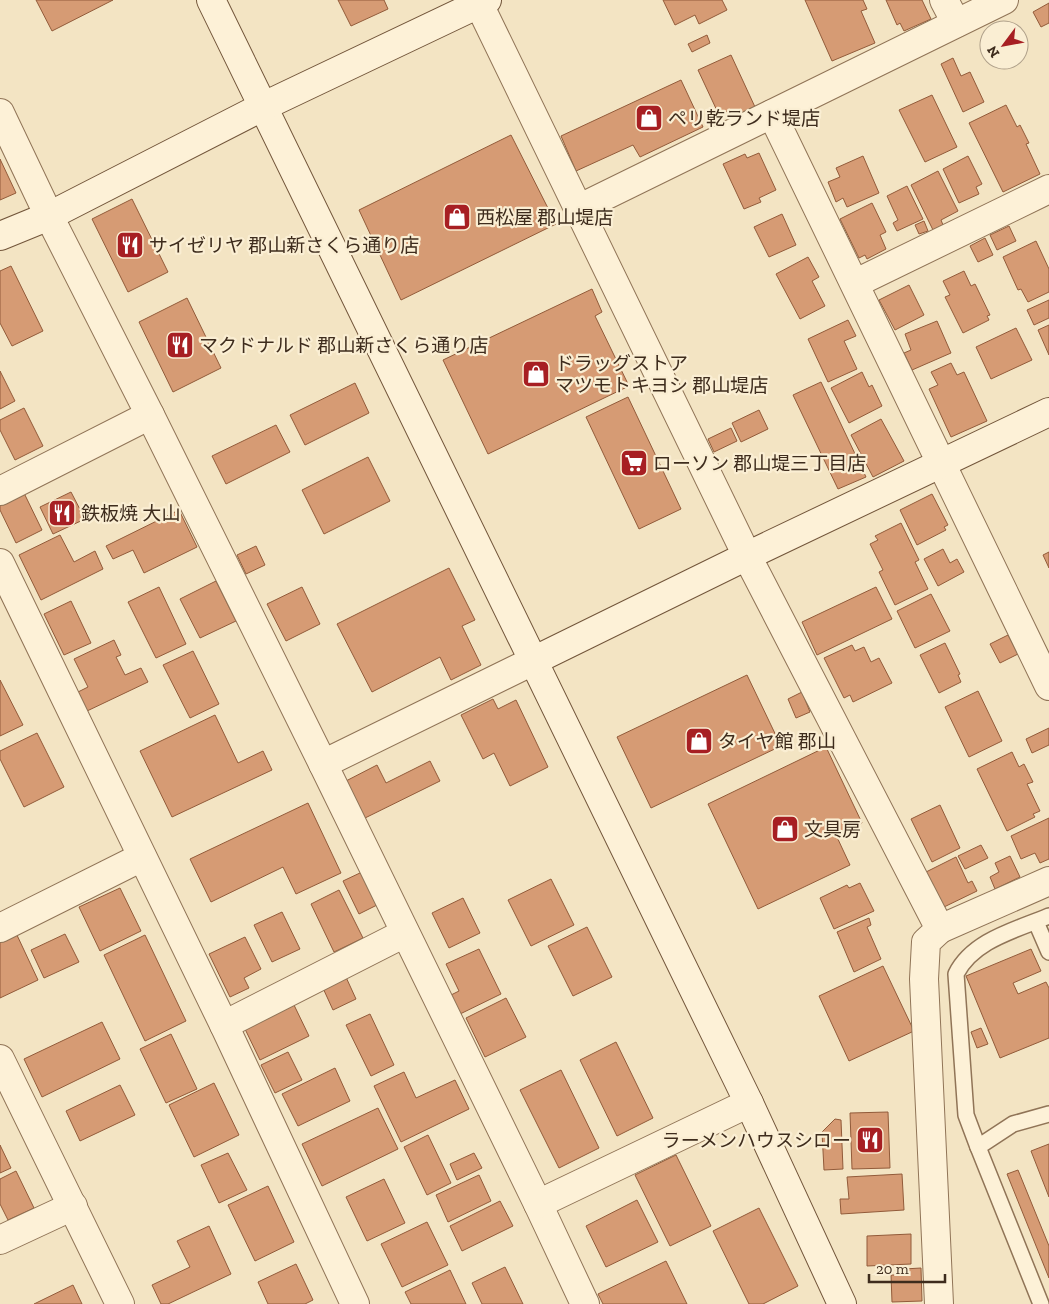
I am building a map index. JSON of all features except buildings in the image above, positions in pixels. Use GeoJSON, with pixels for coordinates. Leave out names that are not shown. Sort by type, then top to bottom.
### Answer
{"type":"FeatureCollection","features":[{"type":"Feature","properties":{"kind":"street"},"geometry":{"type":"LineString","coordinates":[[211,0],[749,1103],[842,1304]]}},
{"type":"Feature","properties":{"kind":"street"},"geometry":{"type":"LineString","coordinates":[[578,210],[772,114],[950,12],[1004,0]]}},
{"type":"Feature","properties":{"kind":"street"},"geometry":{"type":"LineString","coordinates":[[0,236],[49,216],[262,107],[481,1],[578,210],[747,556],[940,929]]}},
{"type":"Feature","properties":{"kind":"street"},"geometry":{"type":"LineString","coordinates":[[0,114],[49,216],[323,764],[585,1304]]}},
{"type":"Feature","properties":{"kind":"street"},"geometry":{"type":"LineString","coordinates":[[772,114],[856,283],[1049,686]]}},
{"type":"Feature","properties":{"kind":"street"},"geometry":{"type":"LineString","coordinates":[[856,283],[1049,189]]}},
{"type":"Feature","properties":{"kind":"street"},"geometry":{"type":"LineString","coordinates":[[323,764],[747,556],[1049,412]]}},
{"type":"Feature","properties":{"kind":"street"},"geometry":{"type":"LineString","coordinates":[[0,491],[150,415]]}},
{"type":"Feature","properties":{"kind":"street"},"geometry":{"type":"LineString","coordinates":[[0,563],[224,1025],[346,1301]]}},
{"type":"Feature","properties":{"kind":"street"},"geometry":{"type":"LineString","coordinates":[[0,928],[142,857]]}},
{"type":"Feature","properties":{"kind":"street"},"geometry":{"type":"LineString","coordinates":[[939,1304],[924,979],[926,942],[940,929],[1049,881]]}},
{"type":"Feature","properties":{"kind":"street"},"geometry":{"type":"LineString","coordinates":[[224,1025],[406,933]]}},
{"type":"Feature","properties":{"kind":"street"},"geometry":{"type":"LineString","coordinates":[[0,1059],[120,1304]]}},
{"type":"Feature","properties":{"kind":"street"},"geometry":{"type":"LineString","coordinates":[[538,1204],[749,1103]]}},
{"type":"Feature","properties":{"kind":"street"},"geometry":{"type":"LineString","coordinates":[[0,1240],[73,1206]]}},
{"type":"Feature","properties":{"kind":"lane"},"geometry":{"type":"LineString","coordinates":[[1040,1304],[966,1115],[956,974],[962,962],[984,944],[1043,919],[1049,952]]}},
{"type":"Feature","properties":{"kind":"lane"},"geometry":{"type":"LineString","coordinates":[[978,1147],[1013,1124],[1049,1114]]}},
{"type":"Feature","properties":{"kind":"place","name":"ペリ乾ランド堤店"},"geometry":{"type":"Point","coordinates":[649,118]}},
{"type":"Feature","properties":{"kind":"place","name":"西松屋 郡山堤店"},"geometry":{"type":"Point","coordinates":[457,217]}},
{"type":"Feature","properties":{"kind":"place","name":"サイゼリヤ 郡山新さくら通り店"},"geometry":{"type":"Point","coordinates":[130,245]}},
{"type":"Feature","properties":{"kind":"place","name":"マクドナルド 郡山新さくら通り店"},"geometry":{"type":"Point","coordinates":[180,345]}},
{"type":"Feature","properties":{"kind":"place","name":"ドラッグストア マツモトキヨシ 郡山堤店"},"geometry":{"type":"Point","coordinates":[536,374]}},
{"type":"Feature","properties":{"kind":"place","name":"ローソン 郡山堤三丁目店"},"geometry":{"type":"Point","coordinates":[634,463]}},
{"type":"Feature","properties":{"kind":"place","name":"鉄板焼 大山"},"geometry":{"type":"Point","coordinates":[62,513]}},
{"type":"Feature","properties":{"kind":"place","name":"タイヤ館 郡山"},"geometry":{"type":"Point","coordinates":[699,741]}},
{"type":"Feature","properties":{"kind":"place","name":"文具房"},"geometry":{"type":"Point","coordinates":[785,829]}},
{"type":"Feature","properties":{"kind":"place","name":"ラーメンハウスシロー"},"geometry":{"type":"Point","coordinates":[870,1140]}}]}
